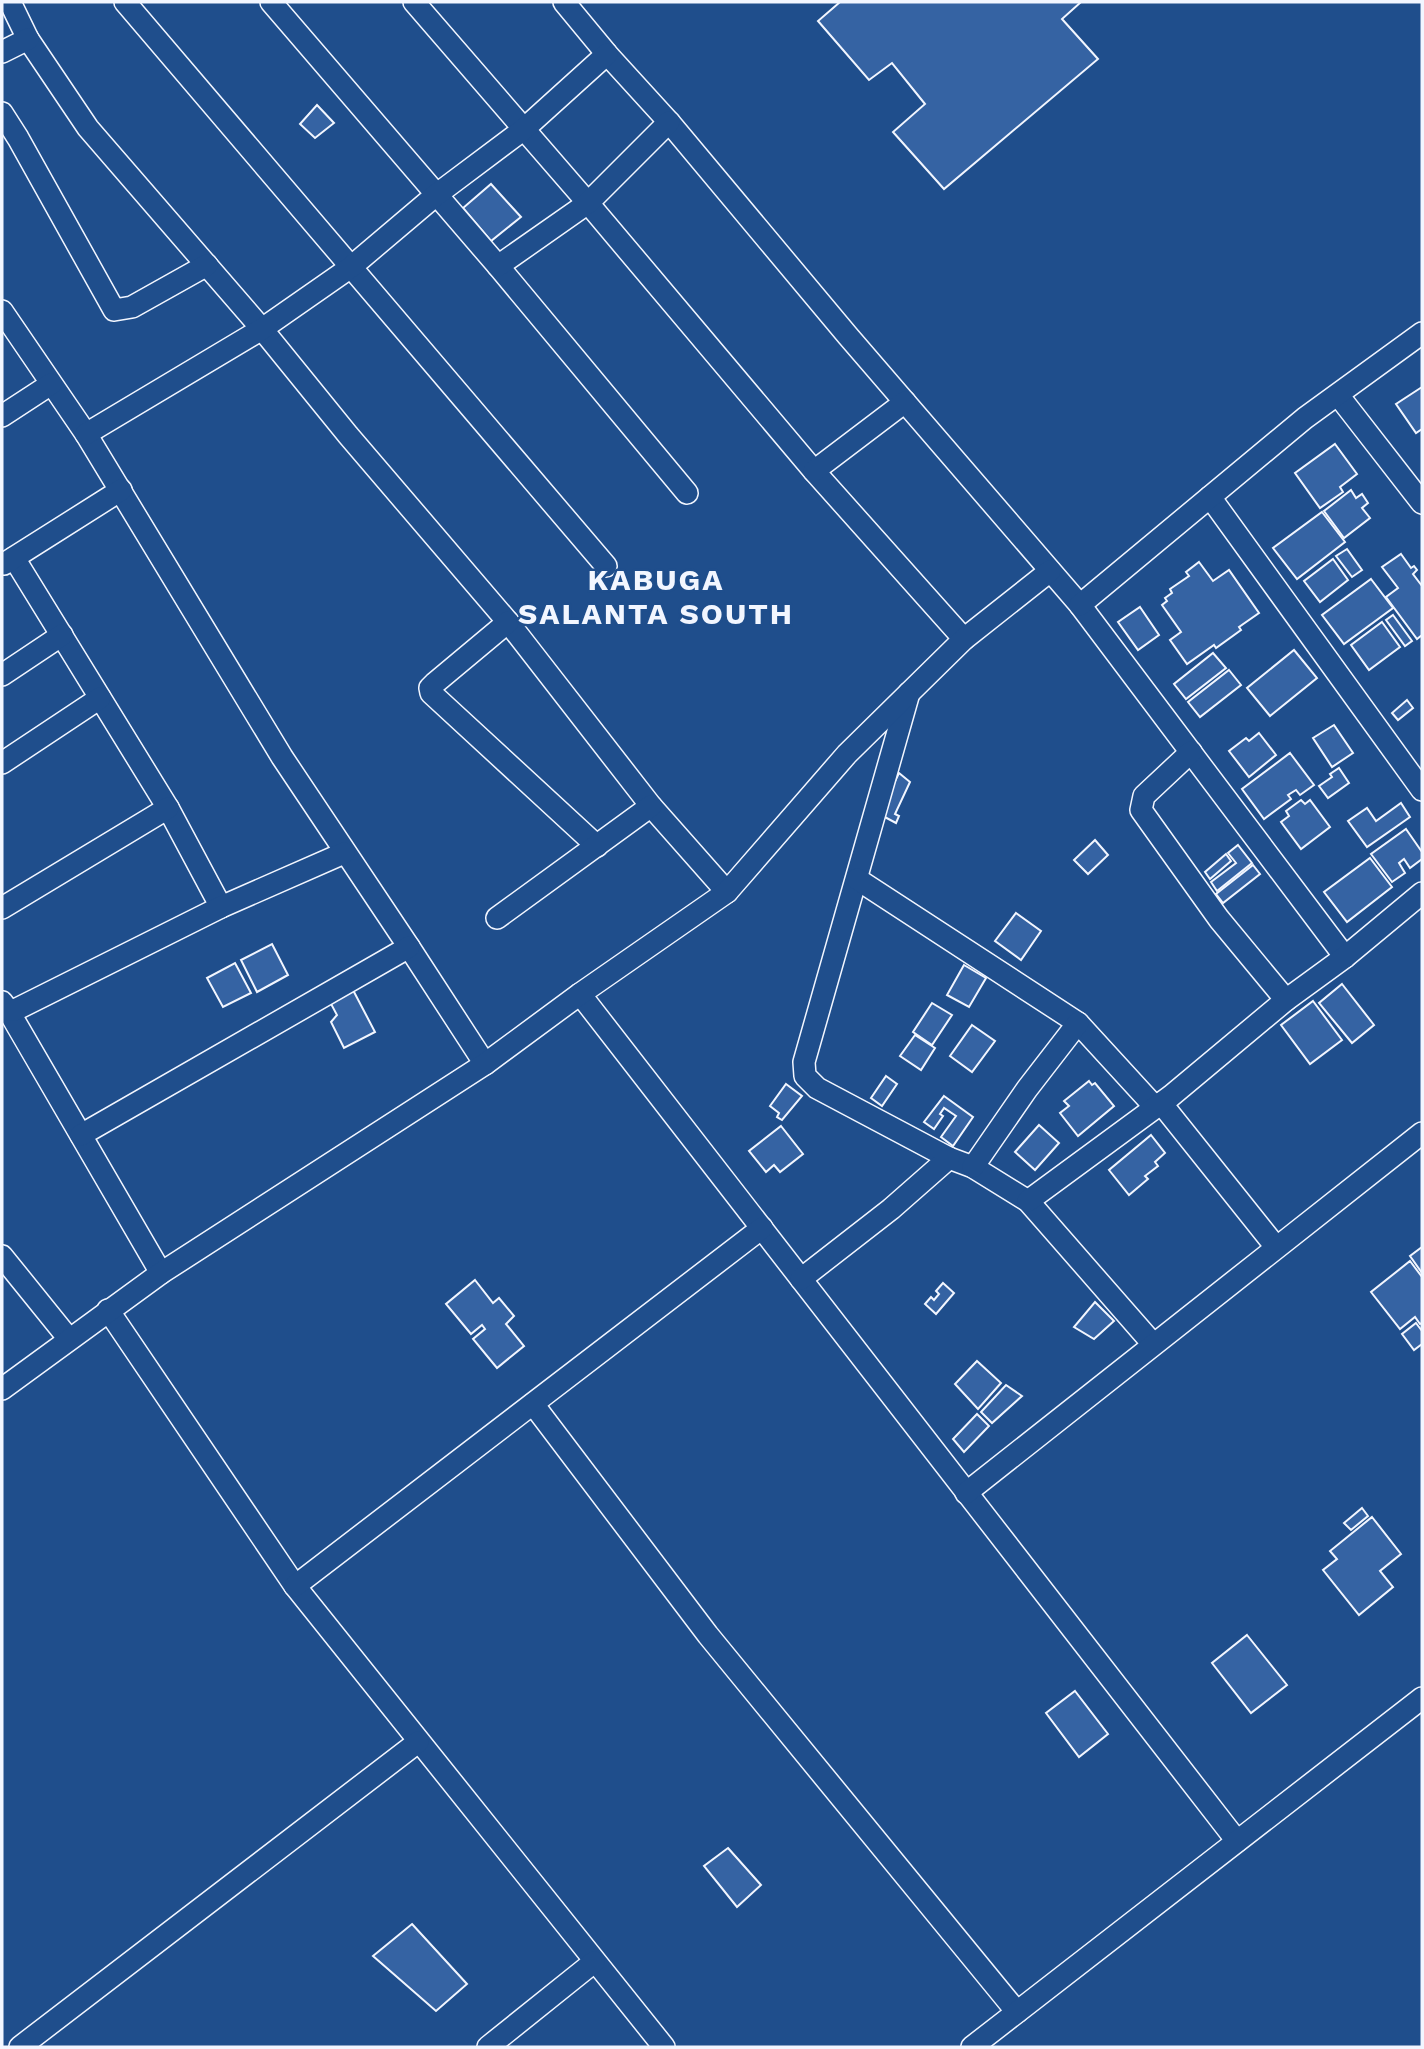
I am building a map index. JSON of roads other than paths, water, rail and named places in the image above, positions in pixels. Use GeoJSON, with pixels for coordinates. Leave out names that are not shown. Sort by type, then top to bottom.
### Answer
{"type":"FeatureCollection","features":[{"type":"Feature","properties":{"kind":"street"},"geometry":{"type":"LineString","coordinates":[[10,2],[28,39],[88,128],[262,329],[348,435],[508,622],[651,806],[727,892]]}},
{"type":"Feature","properties":{"kind":"street"},"geometry":{"type":"LineString","coordinates":[[125,2],[606,566]]}},
{"type":"Feature","properties":{"kind":"street"},"geometry":{"type":"LineString","coordinates":[[271,2],[498,266],[687,493]]}},
{"type":"Feature","properties":{"kind":"street"},"geometry":{"type":"LineString","coordinates":[[414,2],[814,471],[964,639]]}},
{"type":"Feature","properties":{"kind":"street"},"geometry":{"type":"LineString","coordinates":[[564,2],[1080,605],[1345,957]]}},
{"type":"Feature","properties":{"kind":"street"},"geometry":{"type":"LineString","coordinates":[[2,52],[28,39]]}},
{"type":"Feature","properties":{"kind":"street"},"geometry":{"type":"LineString","coordinates":[[86,434],[262,329],[351,267],[436,195],[523,129],[607,54]]}},
{"type":"Feature","properties":{"kind":"street"},"geometry":{"type":"LineString","coordinates":[[2,113],[114,310],[132,307],[207,265]]}},
{"type":"Feature","properties":{"kind":"street"},"geometry":{"type":"LineString","coordinates":[[498,266],[588,203],[669,122]]}},
{"type":"Feature","properties":{"kind":"street"},"geometry":{"type":"LineString","coordinates":[[2,311],[86,434],[282,757],[344,853],[410,947],[485,1065]]}},
{"type":"Feature","properties":{"kind":"street"},"geometry":{"type":"LineString","coordinates":[[1080,605],[1305,418],[1422,333]]}},
{"type":"Feature","properties":{"kind":"street"},"geometry":{"type":"LineString","coordinates":[[2,416],[51,384]]}},
{"type":"Feature","properties":{"kind":"street"},"geometry":{"type":"LineString","coordinates":[[1338,395],[1422,503]]}},
{"type":"Feature","properties":{"kind":"street"},"geometry":{"type":"LineString","coordinates":[[814,471],[905,402]]}},
{"type":"Feature","properties":{"kind":"street"},"geometry":{"type":"LineString","coordinates":[[121,490],[8,561],[62,635],[168,808],[221,907]]}},
{"type":"Feature","properties":{"kind":"street"},"geometry":{"type":"LineString","coordinates":[[1210,497],[1422,790]]}},
{"type":"Feature","properties":{"kind":"street"},"geometry":{"type":"LineString","coordinates":[[2,1389],[161,1273],[485,1065],[580,994],[727,892],[847,754],[909,692],[964,639],[1050,571]]}},
{"type":"Feature","properties":{"kind":"street"},"geometry":{"type":"LineString","coordinates":[[508,622],[435,683],[430,688],[431,693],[597,846]]}},
{"type":"Feature","properties":{"kind":"street"},"geometry":{"type":"LineString","coordinates":[[2,675],[62,635]]}},
{"type":"Feature","properties":{"kind":"street"},"geometry":{"type":"LineString","coordinates":[[909,692],[804,1062],[805,1076],[817,1088],[949,1158],[973,1167],[1028,1201],[1153,1344]]}},
{"type":"Feature","properties":{"kind":"street"},"geometry":{"type":"LineString","coordinates":[[2,763],[100,698]]}},
{"type":"Feature","properties":{"kind":"street"},"geometry":{"type":"LineString","coordinates":[[1191,752],[1144,796],[1141,810],[1149,825],[1219,919],[1286,1000]]}},
{"type":"Feature","properties":{"kind":"street"},"geometry":{"type":"LineString","coordinates":[[497,918],[651,806]]}},
{"type":"Feature","properties":{"kind":"street"},"geometry":{"type":"LineString","coordinates":[[2,908],[168,808]]}},
{"type":"Feature","properties":{"kind":"street"},"geometry":{"type":"LineString","coordinates":[[5,1006],[15,1010],[221,907],[344,853]]}},
{"type":"Feature","properties":{"kind":"street"},"geometry":{"type":"LineString","coordinates":[[857,879],[1079,1023],[1158,1105],[1276,1247]]}},
{"type":"Feature","properties":{"kind":"street"},"geometry":{"type":"LineString","coordinates":[[1028,1201],[1158,1105],[1422,893]]}},
{"type":"Feature","properties":{"kind":"street"},"geometry":{"type":"LineString","coordinates":[[81,1135],[410,947]]}},
{"type":"Feature","properties":{"kind":"street"},"geometry":{"type":"LineString","coordinates":[[580,994],[1237,1841]]}},
{"type":"Feature","properties":{"kind":"street"},"geometry":{"type":"LineString","coordinates":[[5,1006],[161,1273]]}},
{"type":"Feature","properties":{"kind":"street"},"geometry":{"type":"LineString","coordinates":[[973,1167],[1027,1089],[1079,1023]]}},
{"type":"Feature","properties":{"kind":"street"},"geometry":{"type":"LineString","coordinates":[[966,1493],[1422,1133]]}},
{"type":"Feature","properties":{"kind":"street"},"geometry":{"type":"LineString","coordinates":[[801,1279],[891,1209],[949,1158]]}},
{"type":"Feature","properties":{"kind":"street"},"geometry":{"type":"LineString","coordinates":[[295,1586],[762,1228]]}},
{"type":"Feature","properties":{"kind":"street"},"geometry":{"type":"LineString","coordinates":[[2,1256],[69,1339]]}},
{"type":"Feature","properties":{"kind":"street"},"geometry":{"type":"LineString","coordinates":[[108,1310],[295,1586],[664,2047]]}},
{"type":"Feature","properties":{"kind":"street"},"geometry":{"type":"LineString","coordinates":[[533,1404],[708,1635],[1017,2012]]}},
{"type":"Feature","properties":{"kind":"street"},"geometry":{"type":"LineString","coordinates":[[972,2047],[1422,1698]]}},
{"type":"Feature","properties":{"kind":"street"},"geometry":{"type":"LineString","coordinates":[[20,2047],[418,1742]]}},
{"type":"Feature","properties":{"kind":"street"},"geometry":{"type":"LineString","coordinates":[[488,2047],[594,1962]]}},
{"type":"Feature","properties":{"kind":"district","name":"KABUGA SALANTA SOUTH"},"geometry":{"type":"Point","coordinates":[656,597]}}]}
